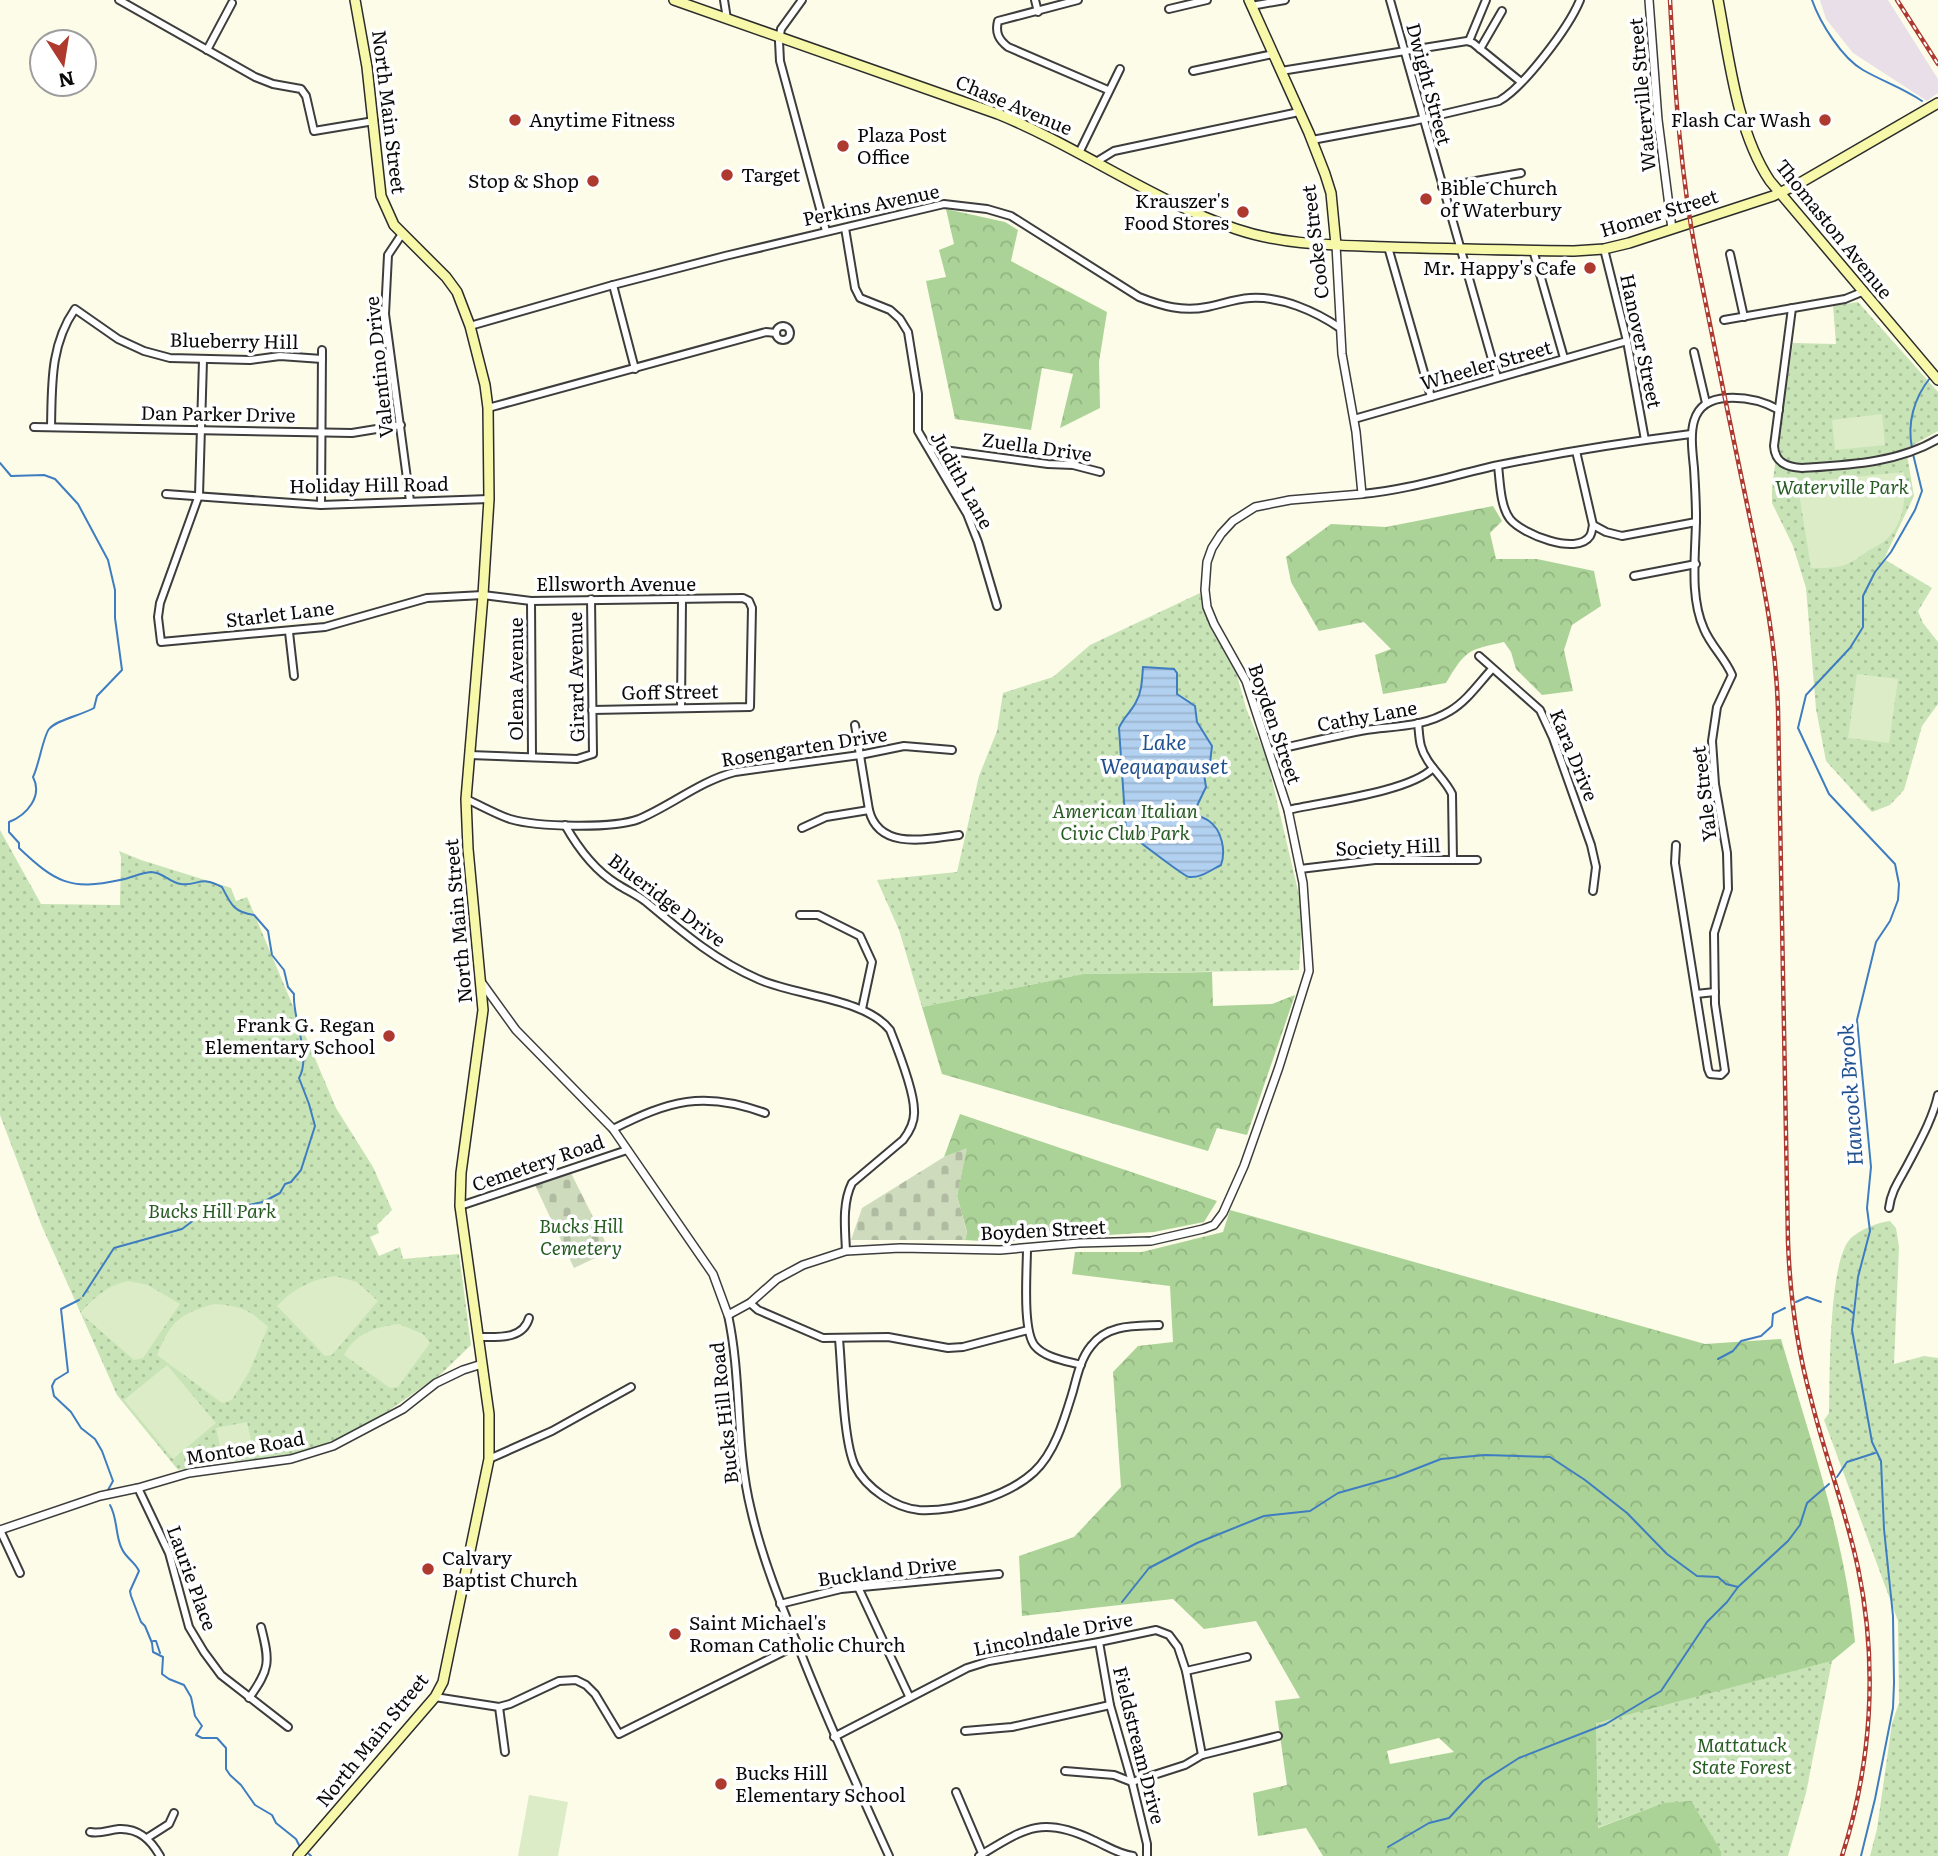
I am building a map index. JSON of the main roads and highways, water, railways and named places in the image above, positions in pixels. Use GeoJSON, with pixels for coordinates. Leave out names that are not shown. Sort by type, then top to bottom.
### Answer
{"type":"FeatureCollection","features":[{"type":"Feature","properties":{"kind":"main road","name":"North Main Street"},"geometry":{"type":"LineString","coordinates":[[298,1856],[435,1697],[443,1682],[489,1459],[489,1414],[460,1206],[461,1173],[483,1010],[466,799],[484,595],[489,499],[488,408],[466,311],[450,283],[402,233],[386,211],[381,196],[367,67],[355,0]]}},
{"type":"Feature","properties":{"kind":"main road","name":"Chase Avenue"},"geometry":{"type":"LineString","coordinates":[[674,0],[991,111],[1031,128],[1227,226],[1277,239],[1336,245]]}},
{"type":"Feature","properties":{"kind":"main road","name":"Thomaston Avenue"},"geometry":{"type":"LineString","coordinates":[[1718,0],[1750,145],[1763,172],[1938,380]]}},
{"type":"Feature","properties":{"kind":"main road","name":"Cooke Street"},"geometry":{"type":"LineString","coordinates":[[1250,3],[1312,140],[1330,188],[1336,245]]}},
{"type":"Feature","properties":{"kind":"main road","name":"Homer Street"},"geometry":{"type":"LineString","coordinates":[[1336,245],[1460,249],[1604,249],[1780,192],[1938,103]]}},
{"type":"Feature","properties":{"kind":"water","name":"Lake Wequapauset"},"geometry":{"type":"Polygon","coordinates":[[[1143,667],[1174,669],[1177,673],[1177,694],[1195,706],[1197,722],[1212,746],[1210,763],[1204,774],[1206,787],[1194,812],[1209,821],[1217,830],[1222,841],[1222,859],[1221,865],[1198,876],[1185,875],[1126,831],[1119,728],[1138,698],[1143,667]]]}},
{"type":"Feature","properties":{"kind":"waterway","name":"Hancock Brook"},"geometry":{"type":"LineString","coordinates":[[1812,0],[1820,19],[1847,57],[1870,74],[1922,101]]}},
{"type":"Feature","properties":{"kind":"waterway","name":"Hancock Brook"},"geometry":{"type":"LineString","coordinates":[[1912,448],[1910,429],[1913,411],[1930,378]]}},
{"type":"Feature","properties":{"kind":"waterway","name":"Hancock Brook"},"geometry":{"type":"LineString","coordinates":[[1861,1856],[1893,1708],[1894,1683],[1893,1616],[1884,1529],[1881,1461],[1872,1442],[1852,1330],[1858,1277],[1870,1231],[1867,1208],[1871,1167],[1857,1020],[1876,942],[1890,921],[1898,900],[1899,884],[1895,864],[1829,794],[1798,728],[1806,695],[1850,648],[1863,627],[1863,596],[1875,572],[1891,552],[1915,510],[1922,491],[1913,454]]}},
{"type":"Feature","properties":{"kind":"waterway"},"geometry":{"type":"LineString","coordinates":[[0,463],[11,476],[44,475],[55,479],[78,504],[108,560],[115,590],[115,618],[122,670],[97,696],[94,708],[49,729],[33,777],[36,784],[35,798],[22,815],[9,822],[9,832],[19,843],[19,848],[32,860],[64,881],[76,884],[103,883],[151,872],[181,884],[204,881],[222,887],[237,910],[254,915],[268,931],[272,955],[284,970],[288,987],[294,994],[303,1048],[299,1078],[315,1126],[301,1170],[291,1182],[285,1184],[280,1193],[263,1202],[208,1213],[182,1229],[114,1248],[83,1296]]}},
{"type":"Feature","properties":{"kind":"waterway"},"geometry":{"type":"LineString","coordinates":[[1796,1302],[1807,1297],[1821,1302]]}},
{"type":"Feature","properties":{"kind":"waterway"},"geometry":{"type":"LineString","coordinates":[[79,1300],[61,1309],[68,1372],[55,1380],[52,1386],[54,1396],[71,1412],[81,1428],[95,1439],[102,1451],[113,1481],[108,1490]]}},
{"type":"Feature","properties":{"kind":"waterway"},"geometry":{"type":"LineString","coordinates":[[1842,1307],[1853,1313]]}},
{"type":"Feature","properties":{"kind":"waterway"},"geometry":{"type":"LineString","coordinates":[[1718,1359],[1733,1351],[1741,1341],[1761,1336],[1772,1326],[1773,1314],[1785,1308]]}},
{"type":"Feature","properties":{"kind":"waterway"},"geometry":{"type":"LineString","coordinates":[[1837,1477],[1847,1462],[1875,1453]]}},
{"type":"Feature","properties":{"kind":"waterway"},"geometry":{"type":"LineString","coordinates":[[1122,1602],[1149,1568],[1197,1543],[1264,1516],[1310,1511],[1338,1493],[1395,1477],[1441,1459],[1485,1455],[1550,1457],[1627,1513],[1667,1554],[1697,1576],[1718,1577],[1726,1584],[1738,1587]]}},
{"type":"Feature","properties":{"kind":"waterway"},"geometry":{"type":"LineString","coordinates":[[1388,1847],[1429,1823],[1449,1818],[1483,1781],[1519,1758],[1606,1724],[1661,1691],[1707,1622],[1738,1587],[1788,1541],[1800,1525],[1807,1503],[1829,1484]]}},
{"type":"Feature","properties":{"kind":"waterway"},"geometry":{"type":"LineString","coordinates":[[110,1505],[122,1549],[139,1571],[130,1591],[131,1596],[152,1643],[153,1652],[163,1657],[162,1674],[184,1685],[191,1697],[195,1716],[202,1726],[196,1735],[202,1738],[217,1738],[226,1748],[226,1769],[230,1775],[255,1805],[272,1815],[276,1823],[296,1839],[300,1847]]}},
{"type":"Feature","properties":{"kind":"waterway"},"geometry":{"type":"LineString","coordinates":[[153,1641],[156,1641],[160,1653]]}},
{"type":"Feature","properties":{"kind":"railway"},"geometry":{"type":"LineString","coordinates":[[1670,0],[1683,172],[1693,241],[1762,580],[1777,683],[1788,1242],[1792,1302],[1806,1380],[1858,1568],[1868,1640],[1870,1677],[1866,1749],[1842,1856]]}},
{"type":"Feature","properties":{"kind":"railway"},"geometry":{"type":"LineString","coordinates":[[1897,0],[1938,64]]}},
{"type":"Feature","properties":{"kind":"place","name":"Anytime Fitness"},"geometry":{"type":"Point","coordinates":[515,120]}},
{"type":"Feature","properties":{"kind":"place","name":"Flash Car Wash"},"geometry":{"type":"Point","coordinates":[1825,120]}},
{"type":"Feature","properties":{"kind":"place","name":"Plaza Post Office"},"geometry":{"type":"Point","coordinates":[843,146]}},
{"type":"Feature","properties":{"kind":"place","name":"Target"},"geometry":{"type":"Point","coordinates":[727,175]}},
{"type":"Feature","properties":{"kind":"place","name":"Stop & Shop"},"geometry":{"type":"Point","coordinates":[593,181]}},
{"type":"Feature","properties":{"kind":"place","name":"Bible Church of Waterbury"},"geometry":{"type":"Point","coordinates":[1426,199]}},
{"type":"Feature","properties":{"kind":"place","name":"Krauszer's Food Stores"},"geometry":{"type":"Point","coordinates":[1243,212]}},
{"type":"Feature","properties":{"kind":"place","name":"Mr. Happy's Cafe"},"geometry":{"type":"Point","coordinates":[1590,268]}},
{"type":"Feature","properties":{"kind":"place","name":"Frank G. Regan Elementary School"},"geometry":{"type":"Point","coordinates":[389,1036]}},
{"type":"Feature","properties":{"kind":"place","name":"Calvary Baptist Church"},"geometry":{"type":"Point","coordinates":[428,1569]}},
{"type":"Feature","properties":{"kind":"place","name":"Saint Michael's Roman Catholic Church"},"geometry":{"type":"Point","coordinates":[675,1634]}},
{"type":"Feature","properties":{"kind":"place","name":"Bucks Hill Elementary School"},"geometry":{"type":"Point","coordinates":[721,1784]}},
{"type":"Feature","properties":{"kind":"park label","name":"Waterville Park"},"geometry":{"type":"Point","coordinates":[1842,487]}},
{"type":"Feature","properties":{"kind":"park label","name":"American Italian Civic Club Park"},"geometry":{"type":"Point","coordinates":[1125,822]}},
{"type":"Feature","properties":{"kind":"park label","name":"Bucks Hill Park"},"geometry":{"type":"Point","coordinates":[212,1211]}},
{"type":"Feature","properties":{"kind":"park label","name":"Bucks Hill Cemetery"},"geometry":{"type":"Point","coordinates":[581,1237]}},
{"type":"Feature","properties":{"kind":"park label","name":"Mattatuck State Forest"},"geometry":{"type":"Point","coordinates":[1742,1756]}}]}
